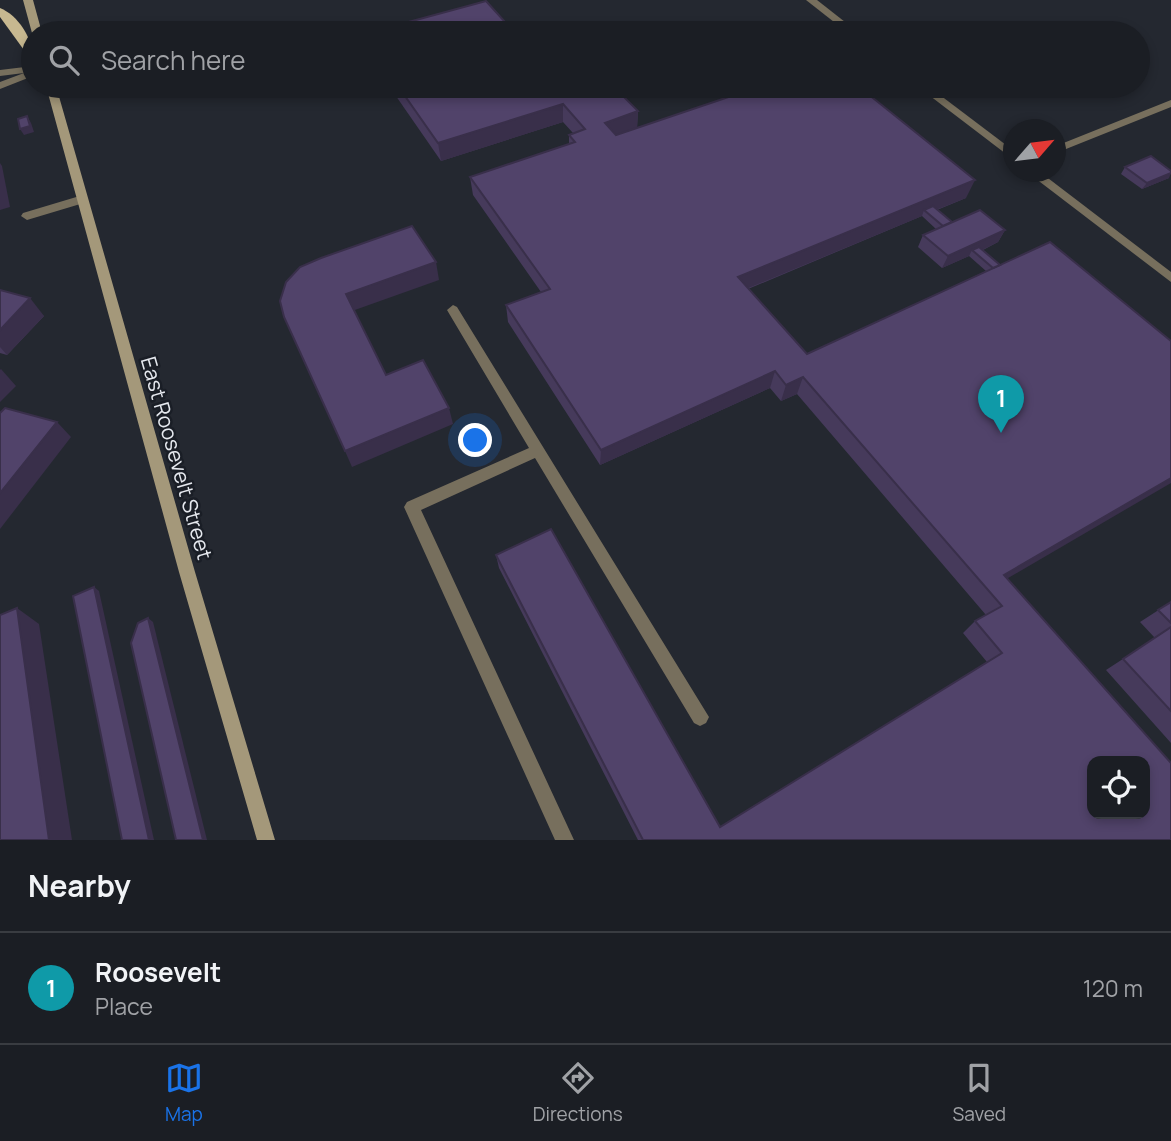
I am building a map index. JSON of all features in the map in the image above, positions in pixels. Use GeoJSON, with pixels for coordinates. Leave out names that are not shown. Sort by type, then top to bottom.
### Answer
{"type":"FeatureCollection","features":[{"type":"Feature","properties":{"kind":"main road"},"geometry":{"type":"LineString","coordinates":[[0,11],[11,20],[21,35]]}},
{"type":"Feature","properties":{"kind":"street"},"geometry":{"type":"LineString","coordinates":[[28,0],[34,21]]}},
{"type":"Feature","properties":{"kind":"street","name":"East Roosevelt Street"},"geometry":{"type":"LineString","coordinates":[[54,98],[266,840]]}},
{"type":"Feature","properties":{"kind":"lane"},"geometry":{"type":"LineString","coordinates":[[811,0],[838,21]]}},
{"type":"Feature","properties":{"kind":"lane"},"geometry":{"type":"LineString","coordinates":[[0,73],[21,72]]}},
{"type":"Feature","properties":{"kind":"lane"},"geometry":{"type":"LineString","coordinates":[[0,86],[21,76]]}},
{"type":"Feature","properties":{"kind":"lane"},"geometry":{"type":"LineString","coordinates":[[937,98],[1003,149]]}},
{"type":"Feature","properties":{"kind":"lane"},"geometry":{"type":"LineString","coordinates":[[1066,146],[1171,103]]}},
{"type":"Feature","properties":{"kind":"lane"},"geometry":{"type":"LineString","coordinates":[[1046,182],[1171,278]]}},
{"type":"Feature","properties":{"kind":"lane"},"geometry":{"type":"LineString","coordinates":[[27,216],[83,199]]}},
{"type":"Feature","properties":{"kind":"lane"},"geometry":{"type":"LineString","coordinates":[[453,310],[699,717]]}},
{"type":"Feature","properties":{"kind":"lane"},"geometry":{"type":"LineString","coordinates":[[538,450],[412,507],[565,840]]}},
{"type":"Feature","properties":{"kind":"building"},"geometry":{"type":"Polygon","coordinates":[[[486,1],[504,21],[412,21],[486,1]]]}},
{"type":"Feature","properties":{"kind":"building"},"geometry":{"type":"Polygon","coordinates":[[[406,98],[625,98],[638,111],[605,123],[616,135],[725,98],[873,98],[975,180],[738,277],[807,354],[1050,242],[1171,341],[1171,478],[1004,575],[1171,763],[1171,840],[643,840],[496,555],[551,529],[720,827],[1002,653],[975,621],[1002,606],[803,377],[786,385],[775,371],[601,450],[506,305],[550,289],[470,177],[575,142],[569,135],[585,129],[563,104],[438,143],[406,98]]]}},
{"type":"Feature","properties":{"kind":"building"},"geometry":{"type":"Polygon","coordinates":[[[27,116],[30,126],[20,129],[18,119],[27,116]]]}},
{"type":"Feature","properties":{"kind":"building"},"geometry":{"type":"Polygon","coordinates":[[[1151,156],[1171,173],[1147,183],[1125,167],[1151,156]]]}},
{"type":"Feature","properties":{"kind":"building"},"geometry":{"type":"Polygon","coordinates":[[[933,206],[952,222],[943,226],[924,210],[933,206]]]}},
{"type":"Feature","properties":{"kind":"building"},"geometry":{"type":"Polygon","coordinates":[[[980,210],[1005,230],[948,256],[923,235],[980,210]]]}},
{"type":"Feature","properties":{"kind":"building"},"geometry":{"type":"Polygon","coordinates":[[[412,226],[436,262],[346,294],[386,375],[423,360],[449,408],[345,451],[284,317],[280,301],[286,282],[300,267],[412,226]]]}},
{"type":"Feature","properties":{"kind":"building"},"geometry":{"type":"Polygon","coordinates":[[[979,247],[1000,265],[993,268],[972,250],[979,247]]]}},
{"type":"Feature","properties":{"kind":"building"},"geometry":{"type":"Polygon","coordinates":[[[0,290],[30,298],[0,330],[0,290]]]}},
{"type":"Feature","properties":{"kind":"building"},"geometry":{"type":"Polygon","coordinates":[[[5,408],[57,422],[0,493],[0,413],[5,408]]]}},
{"type":"Feature","properties":{"kind":"building"},"geometry":{"type":"Polygon","coordinates":[[[94,587],[149,840],[122,840],[73,596],[94,587]]]}},
{"type":"Feature","properties":{"kind":"building"},"geometry":{"type":"Polygon","coordinates":[[[1171,602],[1171,623],[1158,610],[1171,602]]]}},
{"type":"Feature","properties":{"kind":"building"},"geometry":{"type":"Polygon","coordinates":[[[17,608],[49,840],[0,840],[0,615],[17,608]]]}},
{"type":"Feature","properties":{"kind":"building"},"geometry":{"type":"Polygon","coordinates":[[[148,618],[203,840],[176,840],[131,643],[138,623],[148,618]]]}},
{"type":"Feature","properties":{"kind":"building"},"geometry":{"type":"Polygon","coordinates":[[[1171,627],[1171,711],[1123,659],[1171,627]]]}},
{"type":"Feature","properties":{"kind":"place","name":"Roosevelt"},"geometry":{"type":"Point","coordinates":[1001,433]}}]}
